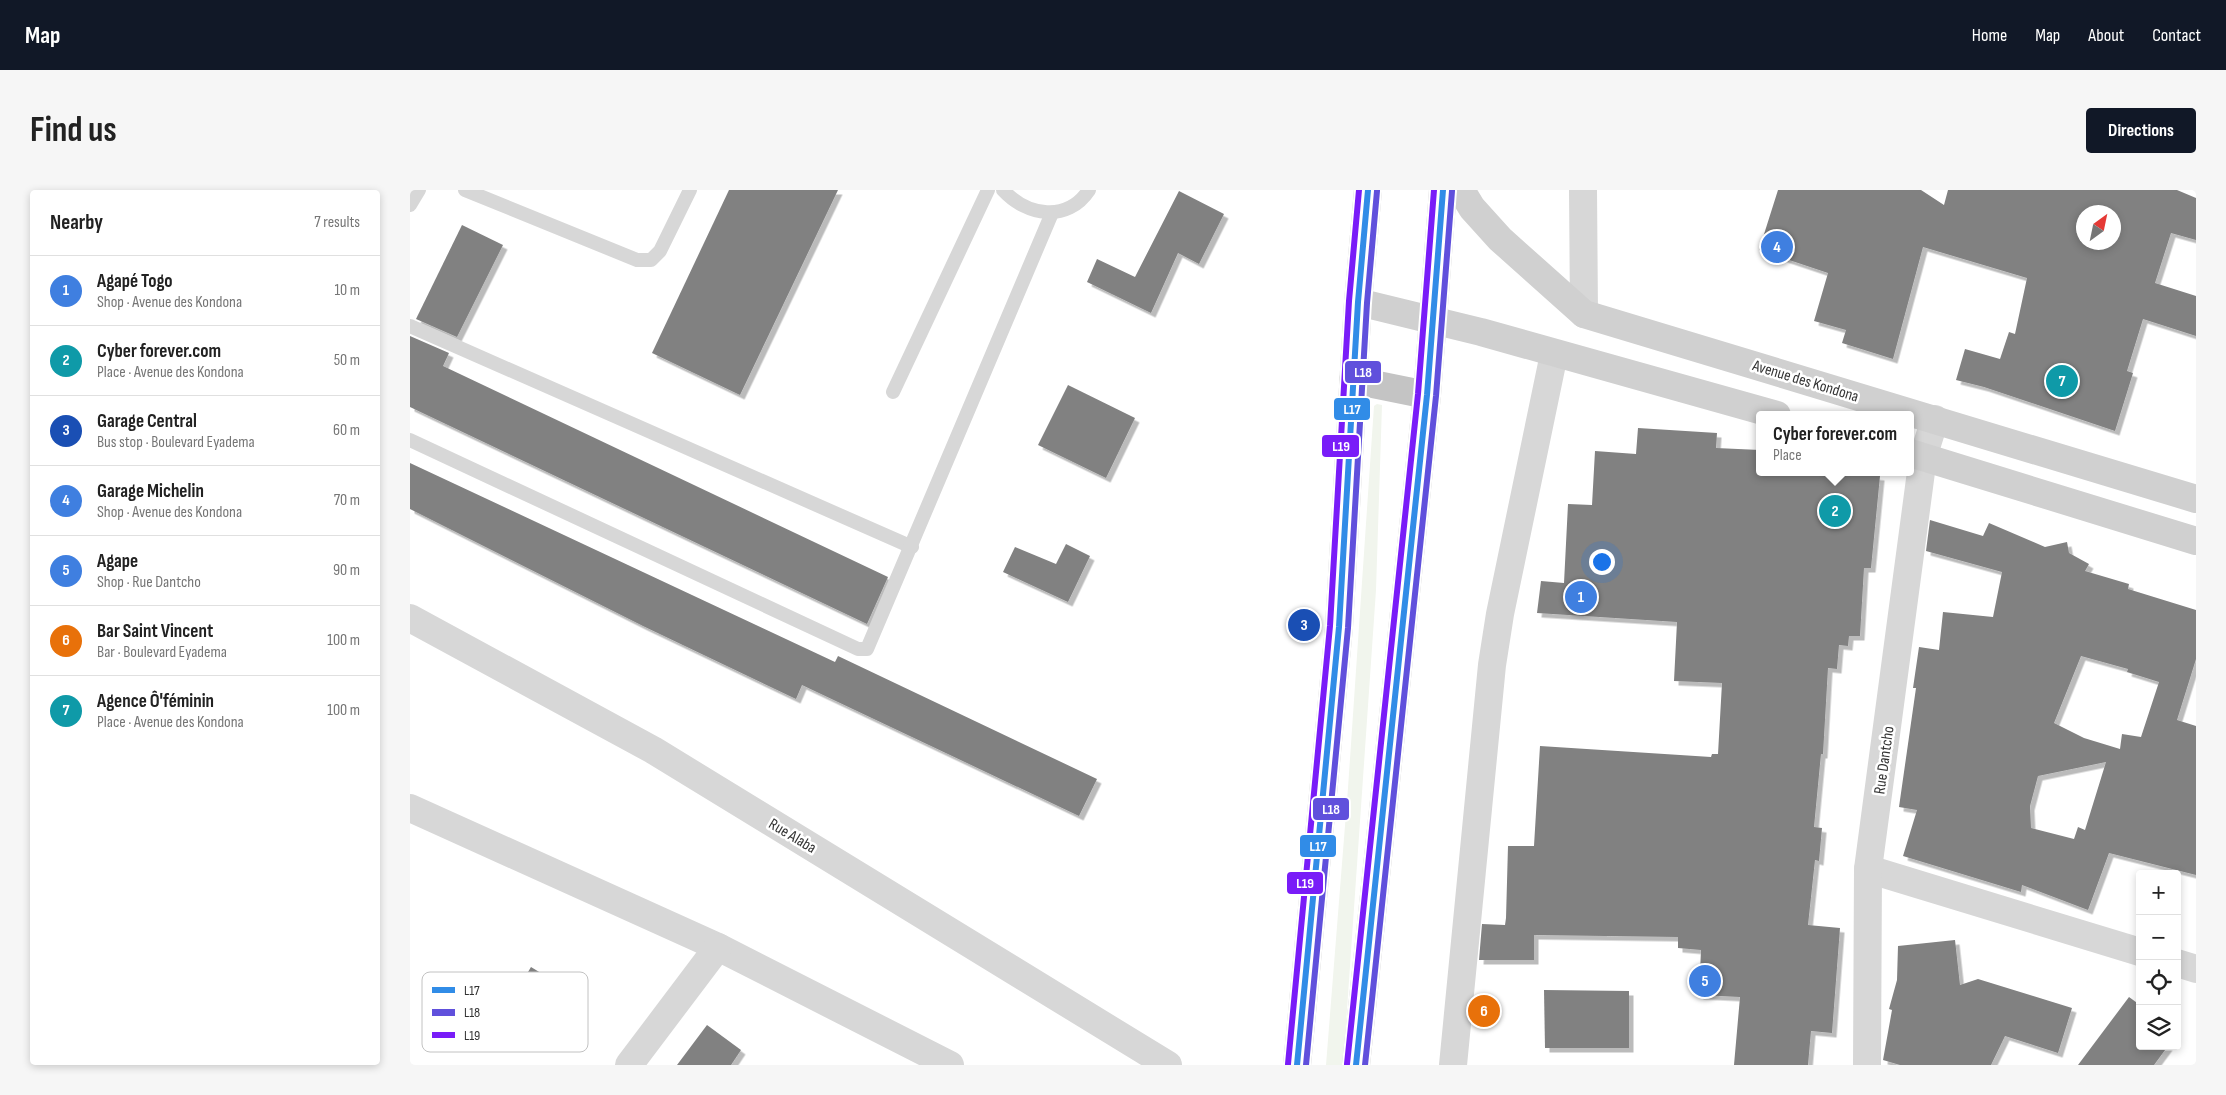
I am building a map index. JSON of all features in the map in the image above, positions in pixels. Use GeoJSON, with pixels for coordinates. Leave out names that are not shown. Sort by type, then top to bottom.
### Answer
{"type":"FeatureCollection","features":[{"type":"Feature","properties":{"kind":"highway"},"geometry":{"type":"LineString","coordinates":[[1297,1065],[1339,627],[1358,302],[1368,190]]}},
{"type":"Feature","properties":{"kind":"highway"},"geometry":{"type":"LineString","coordinates":[[1356,1065],[1427,395],[1443,190]]}},
{"type":"Feature","properties":{"kind":"highway"},"geometry":{"type":"LineString","coordinates":[[1353,380],[1427,395]]}},
{"type":"Feature","properties":{"kind":"street","name":"Avenue des Kondona"},"geometry":{"type":"LineString","coordinates":[[1461,190],[1472,208],[1500,239],[1584,314],[1908,411]]}},
{"type":"Feature","properties":{"kind":"street"},"geometry":{"type":"LineString","coordinates":[[1583,190],[1584,314]]}},
{"type":"Feature","properties":{"kind":"street"},"geometry":{"type":"LineString","coordinates":[[1358,302],[1481,332],[1554,354],[1763,411]]}},
{"type":"Feature","properties":{"kind":"street"},"geometry":{"type":"LineString","coordinates":[[1453,1065],[1492,665],[1500,614],[1554,354]]}},
{"type":"Feature","properties":{"kind":"street","name":"Avenue des Kondona"},"geometry":{"type":"LineString","coordinates":[[1914,413],[2196,499]]}},
{"type":"Feature","properties":{"kind":"street","name":"Rue Dantcho"},"geometry":{"type":"LineString","coordinates":[[1914,472],[1916,455],[1935,419]]}},
{"type":"Feature","properties":{"kind":"street"},"geometry":{"type":"LineString","coordinates":[[1916,455],[2196,541]]}},
{"type":"Feature","properties":{"kind":"street","name":"Rue Dantcho"},"geometry":{"type":"LineString","coordinates":[[1868,1065],[1868,869],[1914,476]]}},
{"type":"Feature","properties":{"kind":"street","name":"Rue Alaba"},"geometry":{"type":"LineString","coordinates":[[410,618],[653,750],[1168,1065]]}},
{"type":"Feature","properties":{"kind":"street"},"geometry":{"type":"LineString","coordinates":[[410,808],[718,946],[950,1065]]}},
{"type":"Feature","properties":{"kind":"street"},"geometry":{"type":"LineString","coordinates":[[1868,869],[2136,951]]}},
{"type":"Feature","properties":{"kind":"street"},"geometry":{"type":"LineString","coordinates":[[629,1065],[718,946]]}},
{"type":"Feature","properties":{"kind":"street"},"geometry":{"type":"LineString","coordinates":[[2181,964],[2196,969]]}},
{"type":"Feature","properties":{"kind":"lane"},"geometry":{"type":"LineString","coordinates":[[410,205],[419,190]]}},
{"type":"Feature","properties":{"kind":"lane"},"geometry":{"type":"LineString","coordinates":[[465,190],[636,260],[650,260],[660,251],[690,190]]}},
{"type":"Feature","properties":{"kind":"lane"},"geometry":{"type":"LineString","coordinates":[[893,392],[988,190]]}},
{"type":"Feature","properties":{"kind":"lane"},"geometry":{"type":"LineString","coordinates":[[1003,190],[1017,204],[1034,212],[1052,213],[1070,207],[1085,196],[1089,190]]}},
{"type":"Feature","properties":{"kind":"lane"},"geometry":{"type":"LineString","coordinates":[[410,440],[864,651],[870,647],[1052,213]]}},
{"type":"Feature","properties":{"kind":"lane"},"geometry":{"type":"LineString","coordinates":[[410,326],[912,547]]}},
{"type":"Feature","properties":{"kind":"shaded area"},"geometry":{"type":"Polygon","coordinates":[[[1377,404],[1382,405],[1376,590],[1344,1053],[1343,1065],[1326,1065],[1348,788],[1374,406],[1377,404]]]}},
{"type":"Feature","properties":{"kind":"building"},"geometry":{"type":"Polygon","coordinates":[[[729,190],[838,190],[740,395],[652,353],[729,190]]]}},
{"type":"Feature","properties":{"kind":"building"},"geometry":{"type":"Polygon","coordinates":[[[1778,190],[1921,190],[1944,205],[1948,190],[2177,190],[2196,198],[2196,240],[2171,233],[2155,283],[2196,296],[2196,336],[2143,319],[2127,371],[2133,373],[2115,431],[1984,387],[1956,380],[1965,349],[2000,359],[2009,332],[2015,334],[2027,278],[1923,247],[1893,359],[1842,343],[1846,330],[1814,321],[1828,273],[1759,250],[1778,190]]]}},
{"type":"Feature","properties":{"kind":"building"},"geometry":{"type":"Polygon","coordinates":[[[1179,191],[1224,214],[1199,264],[1178,253],[1151,313],[1087,282],[1097,259],[1135,277],[1179,191]]]}},
{"type":"Feature","properties":{"kind":"building"},"geometry":{"type":"Polygon","coordinates":[[[462,225],[503,245],[457,337],[416,319],[462,225]]]}},
{"type":"Feature","properties":{"kind":"building"},"geometry":{"type":"Polygon","coordinates":[[[410,336],[449,353],[443,366],[888,577],[867,624],[410,407],[410,336]]]}},
{"type":"Feature","properties":{"kind":"building"},"geometry":{"type":"Polygon","coordinates":[[[1068,385],[1135,418],[1106,478],[1038,445],[1068,385]]]}},
{"type":"Feature","properties":{"kind":"building"},"geometry":{"type":"Polygon","coordinates":[[[1638,428],[1717,433],[1716,448],[1756,450],[1756,476],[1880,476],[1871,568],[1864,568],[1860,636],[1849,636],[1848,646],[1839,645],[1837,669],[1828,668],[1823,754],[1821,754],[1814,827],[1822,828],[1819,861],[1815,860],[1808,925],[1840,928],[1832,1033],[1811,1031],[1808,1065],[1734,1065],[1740,997],[1699,995],[1701,950],[1678,948],[1678,937],[1534,935],[1534,960],[1479,960],[1482,924],[1505,925],[1508,846],[1534,846],[1540,746],[1711,757],[1712,754],[1718,754],[1722,683],[1674,681],[1677,622],[1537,613],[1541,581],[1564,583],[1568,504],[1592,505],[1595,451],[1636,454],[1638,428]]]}},
{"type":"Feature","properties":{"kind":"building"},"geometry":{"type":"Polygon","coordinates":[[[410,463],[835,662],[838,656],[1097,779],[1079,816],[802,685],[796,699],[643,626],[410,509],[410,463]]]}},
{"type":"Feature","properties":{"kind":"building"},"geometry":{"type":"Polygon","coordinates":[[[1930,520],[1983,536],[1989,523],[2045,547],[2067,542],[2069,553],[2089,564],[2085,571],[2129,584],[2128,589],[2196,610],[2196,659],[2177,720],[2196,726],[2196,875],[2109,853],[2088,910],[2022,885],[2021,892],[1903,856],[1917,810],[1899,807],[1916,688],[1913,688],[1919,647],[1939,650],[1943,612],[1993,617],[2002,572],[1926,551],[1930,520]],[[2081,656],[2054,723],[2084,738],[2120,749],[2122,734],[2141,737],[2159,682],[2127,672],[2128,669],[2081,656]],[[2106,762],[2038,776],[2030,806],[2031,828],[2074,839],[2078,827],[2085,830],[2106,762]]]}},
{"type":"Feature","properties":{"kind":"building"},"geometry":{"type":"Polygon","coordinates":[[[1066,544],[1090,556],[1068,602],[1003,572],[1015,547],[1056,564],[1066,544]]]}},
{"type":"Feature","properties":{"kind":"building"},"geometry":{"type":"Polygon","coordinates":[[[1955,940],[1960,985],[1978,979],[2072,1008],[2058,1053],[2005,1036],[1991,1065],[1900,1065],[1883,1060],[1892,1010],[1889,1009],[1897,980],[1898,946],[1955,940]]]}},
{"type":"Feature","properties":{"kind":"building"},"geometry":{"type":"Polygon","coordinates":[[[531,967],[539,972],[528,972],[531,967]]]}},
{"type":"Feature","properties":{"kind":"building"},"geometry":{"type":"Polygon","coordinates":[[[1544,990],[1629,991],[1629,1048],[1545,1048],[1544,990]]]}},
{"type":"Feature","properties":{"kind":"building"},"geometry":{"type":"Polygon","coordinates":[[[2129,997],[2136,1002],[2136,1050],[2165,1050],[2154,1065],[2078,1065],[2129,997]]]}},
{"type":"Feature","properties":{"kind":"building"},"geometry":{"type":"Polygon","coordinates":[[[707,1025],[741,1050],[731,1065],[677,1065],[707,1025]]]}},
{"type":"Feature","properties":{"kind":"transit line","name":"L19"},"geometry":{"type":"LineString","coordinates":[[1288,1064],[1330,626],[1349,301],[1359,190]]}},
{"type":"Feature","properties":{"kind":"transit line","name":"L17"},"geometry":{"type":"LineString","coordinates":[[1297,1065],[1339,627],[1358,302],[1368,190]]}},
{"type":"Feature","properties":{"kind":"transit line","name":"L19"},"geometry":{"type":"LineString","coordinates":[[1347,1064],[1418,394],[1434,190]]}},
{"type":"Feature","properties":{"kind":"transit line","name":"L17"},"geometry":{"type":"LineString","coordinates":[[1356,1065],[1427,395],[1443,190]]}},
{"type":"Feature","properties":{"kind":"transit line","name":"L18"},"geometry":{"type":"LineString","coordinates":[[1306,1065],[1348,628],[1367,303],[1377,191]]}},
{"type":"Feature","properties":{"kind":"transit line","name":"L18"},"geometry":{"type":"LineString","coordinates":[[1365,1065],[1436,396],[1452,191]]}},
{"type":"Feature","properties":{"kind":"place","name":"Garage Michelin"},"geometry":{"type":"Point","coordinates":[1777,247]}},
{"type":"Feature","properties":{"kind":"place","name":"Agence Ô'féminin"},"geometry":{"type":"Point","coordinates":[2062,381]}},
{"type":"Feature","properties":{"kind":"place","name":"Cyber forever.com"},"geometry":{"type":"Point","coordinates":[1835,511]}},
{"type":"Feature","properties":{"kind":"place","name":"Agapé Togo"},"geometry":{"type":"Point","coordinates":[1581,597]}},
{"type":"Feature","properties":{"kind":"place","name":"Garage Central"},"geometry":{"type":"Point","coordinates":[1304,625]}},
{"type":"Feature","properties":{"kind":"place","name":"Agape"},"geometry":{"type":"Point","coordinates":[1705,981]}},
{"type":"Feature","properties":{"kind":"place","name":"Bar Saint Vincent"},"geometry":{"type":"Point","coordinates":[1484,1011]}}]}
